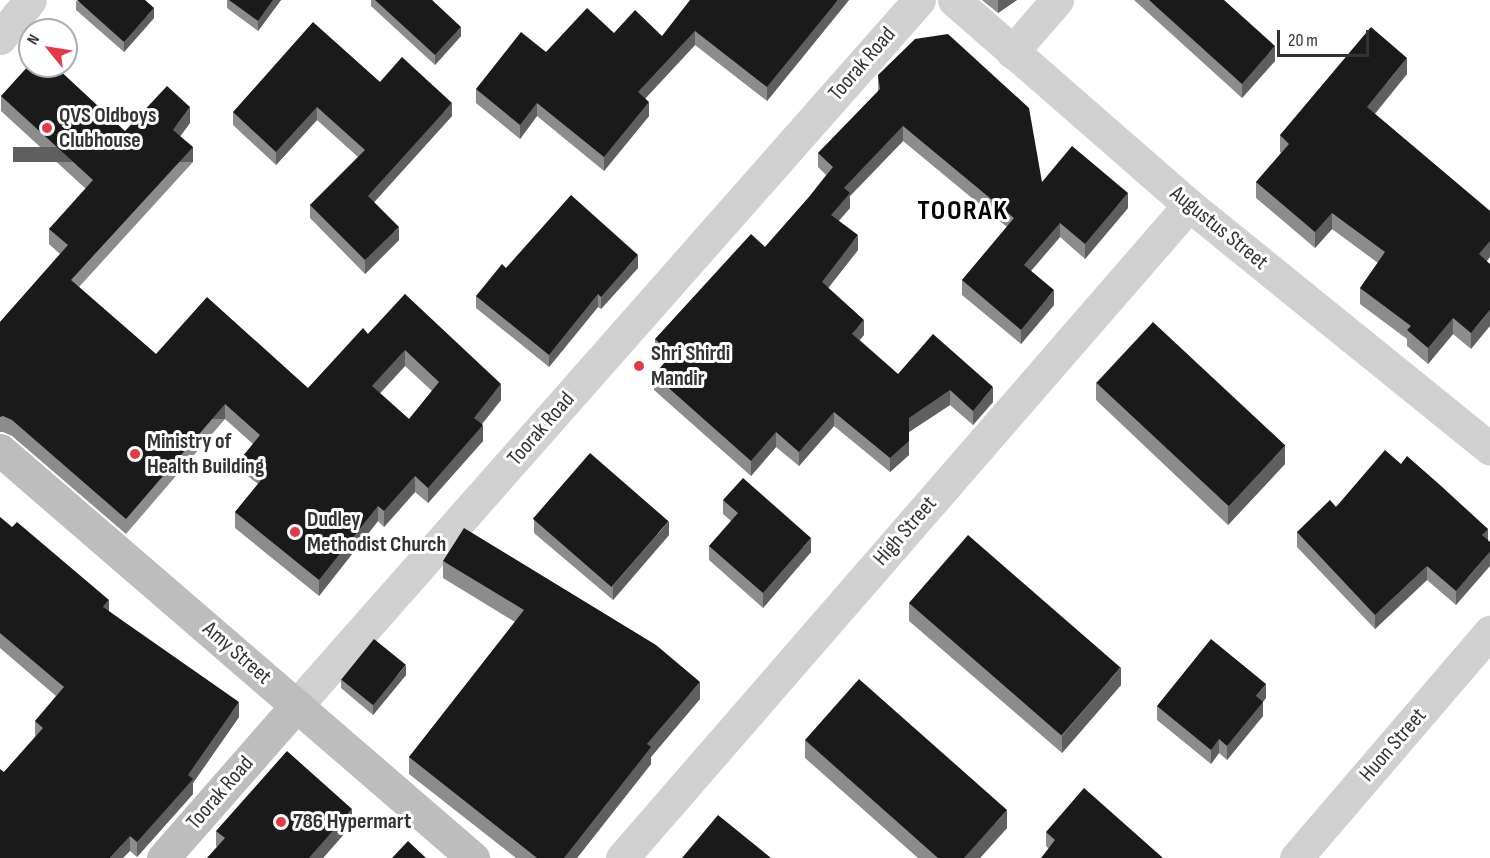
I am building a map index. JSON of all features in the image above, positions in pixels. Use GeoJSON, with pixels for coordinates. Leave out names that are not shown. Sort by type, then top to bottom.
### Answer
{"type":"FeatureCollection","features":[{"type":"Feature","properties":{"kind":"main road","name":"Amy Street"},"geometry":{"type":"LineString","coordinates":[[0,450],[473,858]]}},
{"type":"Feature","properties":{"kind":"main road","name":"Toorak Road"},"geometry":{"type":"LineString","coordinates":[[164,858],[297,705]]}},
{"type":"Feature","properties":{"kind":"street"},"geometry":{"type":"LineString","coordinates":[[0,38],[30,0]]}},
{"type":"Feature","properties":{"kind":"street","name":"Toorak Road"},"geometry":{"type":"LineString","coordinates":[[297,705],[919,0]]}},
{"type":"Feature","properties":{"kind":"street","name":"Augustus Street"},"geometry":{"type":"LineString","coordinates":[[954,0],[1189,205],[1490,449]]}},
{"type":"Feature","properties":{"kind":"street"},"geometry":{"type":"LineString","coordinates":[[1012,52],[1058,0]]}},
{"type":"Feature","properties":{"kind":"street","name":"High Street"},"geometry":{"type":"LineString","coordinates":[[622,858],[1189,205]]}},
{"type":"Feature","properties":{"kind":"street","name":"Huon Street"},"geometry":{"type":"LineString","coordinates":[[1296,858],[1490,632]]}},
{"type":"Feature","properties":{"kind":"building"},"geometry":{"type":"Polygon","coordinates":[[[77,0],[145,0],[154,8],[124,42],[77,0]]]}},
{"type":"Feature","properties":{"kind":"building"},"geometry":{"type":"Polygon","coordinates":[[[229,0],[273,0],[258,21],[229,0]]]}},
{"type":"Feature","properties":{"kind":"building"},"geometry":{"type":"Polygon","coordinates":[[[375,0],[432,0],[461,27],[435,55],[375,0]]]}},
{"type":"Feature","properties":{"kind":"building"},"geometry":{"type":"Polygon","coordinates":[[[690,0],[838,0],[767,87],[695,31],[638,92],[649,102],[604,157],[537,103],[520,125],[476,89],[521,32],[546,52],[587,8],[614,33],[635,10],[662,36],[690,0]]]}},
{"type":"Feature","properties":{"kind":"building"},"geometry":{"type":"Polygon","coordinates":[[[1149,0],[1224,0],[1275,46],[1242,84],[1149,0]]]}},
{"type":"Feature","properties":{"kind":"building"},"geometry":{"type":"Polygon","coordinates":[[[313,22],[380,82],[402,57],[452,103],[368,196],[399,227],[365,260],[310,205],[365,150],[317,107],[276,152],[233,112],[313,22]]]}},
{"type":"Feature","properties":{"kind":"building"},"geometry":{"type":"Polygon","coordinates":[[[1371,27],[1407,58],[1367,107],[1490,211],[1490,241],[1479,254],[1490,264],[1490,310],[1471,333],[1453,318],[1428,348],[1407,330],[1411,326],[1360,288],[1385,252],[1332,213],[1315,232],[1256,182],[1289,144],[1280,135],[1371,27]]]}},
{"type":"Feature","properties":{"kind":"building"},"geometry":{"type":"Polygon","coordinates":[[[948,34],[1029,108],[1042,182],[1072,146],[1128,193],[1085,244],[1060,223],[1024,265],[1054,290],[1021,330],[962,280],[1014,218],[903,126],[844,188],[850,193],[831,215],[858,235],[822,282],[864,320],[852,334],[898,374],[933,334],[993,387],[973,411],[950,390],[909,418],[909,441],[890,458],[834,412],[799,452],[776,432],[751,461],[654,375],[672,354],[655,339],[751,234],[765,247],[809,197],[833,167],[818,153],[880,89],[878,75],[915,39],[948,34]]]}},
{"type":"Feature","properties":{"kind":"building"},"geometry":{"type":"Polygon","coordinates":[[[18,77],[68,78],[125,131],[167,86],[190,107],[173,130],[193,147],[71,280],[156,354],[207,297],[308,388],[363,328],[368,334],[405,294],[501,384],[474,418],[483,425],[428,488],[415,476],[384,511],[378,506],[319,580],[235,512],[266,474],[243,456],[260,435],[225,404],[126,519],[12,420],[0,417],[0,322],[68,245],[49,229],[93,180],[1,96],[18,77]],[[405,350],[372,386],[409,419],[439,382],[405,350]]]}},
{"type":"Feature","properties":{"kind":"building"},"geometry":{"type":"Polygon","coordinates":[[[571,195],[638,255],[601,297],[598,294],[549,355],[476,296],[502,264],[506,268],[571,195]]]}},
{"type":"Feature","properties":{"kind":"building"},"geometry":{"type":"Polygon","coordinates":[[[1153,322],[1285,445],[1229,506],[1096,383],[1153,322]]]}},
{"type":"Feature","properties":{"kind":"building"},"geometry":{"type":"Polygon","coordinates":[[[1385,450],[1401,464],[1407,456],[1488,529],[1482,535],[1490,542],[1490,552],[1456,591],[1427,566],[1375,615],[1297,532],[1330,500],[1336,507],[1385,450]]]}},
{"type":"Feature","properties":{"kind":"building"},"geometry":{"type":"Polygon","coordinates":[[[590,453],[668,521],[611,587],[533,519],[590,453]]]}},
{"type":"Feature","properties":{"kind":"building"},"geometry":{"type":"Polygon","coordinates":[[[743,478],[811,538],[763,593],[709,546],[738,513],[723,500],[743,478]]]}},
{"type":"Feature","properties":{"kind":"building"},"geometry":{"type":"Polygon","coordinates":[[[0,517],[12,527],[17,522],[109,600],[103,607],[239,702],[188,775],[193,779],[137,842],[130,836],[110,858],[0,858],[0,769],[4,772],[43,728],[35,721],[64,687],[0,633],[0,517]]]}},
{"type":"Feature","properties":{"kind":"building"},"geometry":{"type":"Polygon","coordinates":[[[464,528],[656,645],[700,682],[647,744],[651,747],[564,858],[537,858],[409,757],[524,610],[443,561],[464,528]]]}},
{"type":"Feature","properties":{"kind":"building"},"geometry":{"type":"Polygon","coordinates":[[[968,535],[1120,668],[1061,735],[909,603],[968,535]]]}},
{"type":"Feature","properties":{"kind":"building"},"geometry":{"type":"Polygon","coordinates":[[[374,639],[406,665],[373,705],[341,679],[374,639]]]}},
{"type":"Feature","properties":{"kind":"building"},"geometry":{"type":"Polygon","coordinates":[[[1211,639],[1266,684],[1256,696],[1263,702],[1227,746],[1219,739],[1211,750],[1157,706],[1211,639]]]}},
{"type":"Feature","properties":{"kind":"building"},"geometry":{"type":"Polygon","coordinates":[[[859,679],[1007,810],[964,858],[938,858],[805,740],[859,679]]]}},
{"type":"Feature","properties":{"kind":"building"},"geometry":{"type":"Polygon","coordinates":[[[287,751],[352,809],[309,858],[207,858],[225,838],[216,831],[287,751]]]}},
{"type":"Feature","properties":{"kind":"building"},"geometry":{"type":"Polygon","coordinates":[[[1084,788],[1163,858],[1041,858],[1055,840],[1046,832],[1084,788]]]}},
{"type":"Feature","properties":{"kind":"building"},"geometry":{"type":"Polygon","coordinates":[[[718,815],[771,858],[682,858],[718,815]]]}},
{"type":"Feature","properties":{"kind":"building"},"geometry":{"type":"Polygon","coordinates":[[[408,841],[426,858],[392,858],[408,841]]]}},
{"type":"Feature","properties":{"kind":"place","name":"QVS Oldboys Clubhouse"},"geometry":{"type":"Point","coordinates":[47,128]}},
{"type":"Feature","properties":{"kind":"place","name":"Shri Shirdi Mandir"},"geometry":{"type":"Point","coordinates":[639,366]}},
{"type":"Feature","properties":{"kind":"place","name":"Ministry of Health Building"},"geometry":{"type":"Point","coordinates":[135,454]}},
{"type":"Feature","properties":{"kind":"place","name":"Dudley Methodist Church"},"geometry":{"type":"Point","coordinates":[295,532]}},
{"type":"Feature","properties":{"kind":"place","name":"786 Hypermart"},"geometry":{"type":"Point","coordinates":[281,822]}},
{"type":"Feature","properties":{"kind":"district","name":"TOORAK"},"geometry":{"type":"Point","coordinates":[963,211]}}]}
